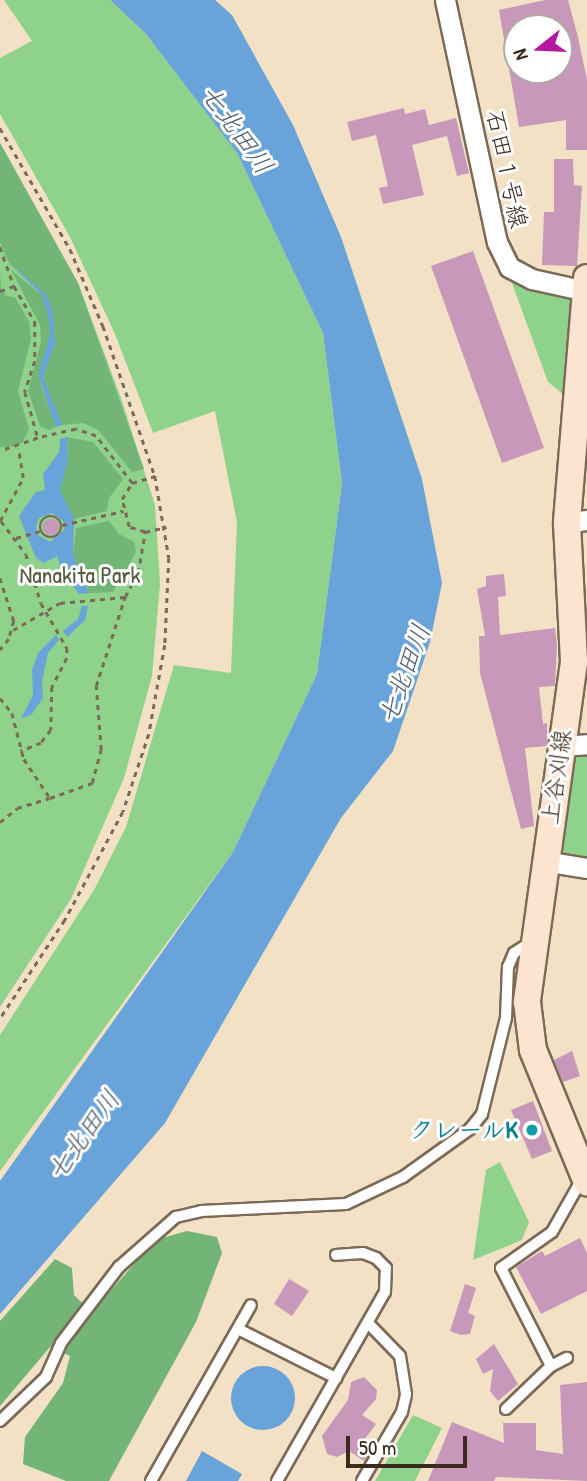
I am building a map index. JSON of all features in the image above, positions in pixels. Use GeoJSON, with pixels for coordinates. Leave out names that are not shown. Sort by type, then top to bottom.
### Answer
{"type":"FeatureCollection","features":[{"type":"Feature","properties":{"kind":"street","name":"石田１号線"},"geometry":{"type":"LineString","coordinates":[[445,0],[498,242],[509,267],[532,279],[587,283]]}},
{"type":"Feature","properties":{"kind":"street","name":"上谷刈線"},"geometry":{"type":"LineString","coordinates":[[586,1179],[530,1037],[533,940],[544,861],[574,745],[577,521],[587,283]]}},
{"type":"Feature","properties":{"kind":"street"},"geometry":{"type":"LineString","coordinates":[[544,861],[587,868]]}},
{"type":"Feature","properties":{"kind":"lane"},"geometry":{"type":"LineString","coordinates":[[0,1421],[46,1377],[61,1343],[119,1267],[176,1217],[201,1211],[346,1204],[403,1177],[470,1129],[482,1114],[506,1018],[509,967],[514,953],[533,940]]}},
{"type":"Feature","properties":{"kind":"lane"},"geometry":{"type":"LineString","coordinates":[[551,1366],[500,1268],[552,1232],[586,1179]]}},
{"type":"Feature","properties":{"kind":"lane"},"geometry":{"type":"LineString","coordinates":[[277,1481],[385,1292],[386,1268],[363,1253],[336,1255]]}},
{"type":"Feature","properties":{"kind":"lane"},"geometry":{"type":"LineString","coordinates":[[151,1481],[251,1305]]}},
{"type":"Feature","properties":{"kind":"lane"},"geometry":{"type":"LineString","coordinates":[[362,1481],[402,1412],[406,1394],[400,1356],[368,1323]]}},
{"type":"Feature","properties":{"kind":"lane"},"geometry":{"type":"LineString","coordinates":[[238,1329],[336,1378]]}},
{"type":"Feature","properties":{"kind":"lane"},"geometry":{"type":"LineString","coordinates":[[506,1409],[551,1366],[567,1358]]}},
{"type":"Feature","properties":{"kind":"path"},"geometry":{"type":"LineString","coordinates":[[0,128],[71,249],[128,392],[155,476],[166,527],[165,645],[149,734],[123,812],[65,920],[0,1019]]}},
{"type":"Feature","properties":{"kind":"path"},"geometry":{"type":"LineString","coordinates":[[0,247],[14,286],[34,322],[35,361],[25,392],[38,438]]}},
{"type":"Feature","properties":{"kind":"path"},"geometry":{"type":"LineString","coordinates":[[0,291],[14,286]]}},
{"type":"Feature","properties":{"kind":"path"},"geometry":{"type":"LineString","coordinates":[[0,451],[19,448],[38,438],[85,430],[96,436],[132,484]]}},
{"type":"Feature","properties":{"kind":"path"},"geometry":{"type":"LineString","coordinates":[[19,448],[23,478],[1,521],[16,538],[32,567],[45,610],[63,642],[67,658],[52,687],[51,730],[41,743],[21,751]]}},
{"type":"Feature","properties":{"kind":"path"},"geometry":{"type":"LineString","coordinates":[[155,476],[132,484],[124,492],[123,511],[133,531],[145,533],[166,527]]}},
{"type":"Feature","properties":{"kind":"path"},"geometry":{"type":"LineString","coordinates":[[40,531],[48,516],[63,525],[123,511]]}},
{"type":"Feature","properties":{"kind":"path"},"geometry":{"type":"LineString","coordinates":[[16,538],[40,531],[55,537],[63,525]]}},
{"type":"Feature","properties":{"kind":"path"},"geometry":{"type":"LineString","coordinates":[[0,822],[17,808],[81,790],[97,776],[101,750],[96,686],[125,597],[138,573],[145,533]]}},
{"type":"Feature","properties":{"kind":"path"},"geometry":{"type":"LineString","coordinates":[[0,578],[11,604],[13,629]]}},
{"type":"Feature","properties":{"kind":"path"},"geometry":{"type":"LineString","coordinates":[[0,650],[13,629],[45,610],[69,601],[125,597]]}},
{"type":"Feature","properties":{"kind":"path"},"geometry":{"type":"LineString","coordinates":[[0,698],[12,713],[21,751],[50,798]]}},
{"type":"Feature","properties":{"kind":"green space"},"geometry":{"type":"Polygon","coordinates":[[[4,0],[110,0],[146,34],[237,153],[323,333],[342,483],[317,674],[233,852],[0,1171],[0,1035],[94,890],[126,827],[174,665],[231,673],[237,522],[215,411],[153,433],[115,334],[70,237],[0,114],[0,58],[32,41],[4,0]]]}},
{"type":"Feature","properties":{"kind":"green space","name":"Nanakita Park"},"geometry":{"type":"Polygon","coordinates":[[[0,143],[78,283],[121,398],[155,505],[160,584],[152,676],[124,778],[71,899],[0,1007],[0,143]]]}},
{"type":"Feature","properties":{"kind":"green space"},"geometry":{"type":"Polygon","coordinates":[[[0,143],[78,283],[144,469],[132,472],[99,431],[84,423],[62,425],[43,377],[55,344],[53,313],[46,294],[9,263],[0,242],[0,143]]]}},
{"type":"Feature","properties":{"kind":"green space"},"geometry":{"type":"Polygon","coordinates":[[[11,270],[42,295],[48,315],[50,335],[40,383],[56,427],[49,430],[40,426],[28,391],[41,342],[40,325],[11,270]]]}},
{"type":"Feature","properties":{"kind":"green space"},"geometry":{"type":"Polygon","coordinates":[[[0,273],[1,288],[6,296],[15,297],[29,322],[31,339],[18,391],[29,429],[22,443],[12,447],[0,447],[0,273]]]}},
{"type":"Feature","properties":{"kind":"green space"},"geometry":{"type":"Polygon","coordinates":[[[512,283],[568,292],[577,303],[563,394],[548,382],[512,283]]]}},
{"type":"Feature","properties":{"kind":"green space"},"geometry":{"type":"Polygon","coordinates":[[[67,437],[93,442],[123,479],[109,498],[107,511],[74,519],[65,506],[60,491],[68,460],[67,437]]]}},
{"type":"Feature","properties":{"kind":"green space"},"geometry":{"type":"Polygon","coordinates":[[[109,521],[119,534],[134,542],[136,552],[113,592],[89,593],[73,555],[76,528],[109,521]]]}},
{"type":"Feature","properties":{"kind":"green space"},"geometry":{"type":"Polygon","coordinates":[[[561,746],[587,746],[587,866],[550,860],[561,746]]]}},
{"type":"Feature","properties":{"kind":"green space"},"geometry":{"type":"Polygon","coordinates":[[[500,1162],[529,1222],[522,1240],[473,1260],[486,1170],[500,1162]]]}},
{"type":"Feature","properties":{"kind":"green space"},"geometry":{"type":"Polygon","coordinates":[[[187,1231],[217,1237],[222,1253],[196,1322],[109,1481],[66,1481],[23,1464],[25,1437],[63,1383],[70,1356],[50,1347],[0,1406],[0,1321],[55,1259],[72,1268],[74,1295],[92,1312],[155,1240],[187,1231]]]}},
{"type":"Feature","properties":{"kind":"green space"},"geometry":{"type":"Polygon","coordinates":[[[413,1415],[442,1428],[415,1481],[375,1481],[413,1415]]]}},
{"type":"Feature","properties":{"kind":"water","name":"七北田川"},"geometry":{"type":"Polygon","coordinates":[[[110,0],[215,0],[232,15],[293,125],[341,237],[422,479],[442,583],[430,642],[393,751],[341,818],[165,1123],[0,1314],[0,1181],[233,852],[317,674],[342,483],[323,333],[237,153],[146,34],[110,0]]]}},
{"type":"Feature","properties":{"kind":"water"},"geometry":{"type":"Polygon","coordinates":[[[9,263],[46,294],[53,313],[55,344],[43,377],[62,425],[56,427],[38,375],[50,335],[48,315],[42,295],[9,263]]]}},
{"type":"Feature","properties":{"kind":"water"},"geometry":{"type":"Polygon","coordinates":[[[67,437],[68,460],[60,491],[74,519],[73,555],[89,593],[79,594],[62,572],[57,556],[44,563],[36,558],[19,516],[36,492],[45,490],[43,474],[59,452],[60,439],[67,437]],[[52,513],[39,518],[36,526],[38,535],[50,542],[64,530],[63,521],[52,513]]]}},
{"type":"Feature","properties":{"kind":"water"},"geometry":{"type":"Polygon","coordinates":[[[82,606],[88,606],[85,620],[67,637],[63,631],[78,619],[82,606]]]}},
{"type":"Feature","properties":{"kind":"water"},"geometry":{"type":"Polygon","coordinates":[[[56,635],[59,640],[48,653],[42,681],[43,698],[32,714],[21,719],[33,695],[32,670],[38,653],[56,635]]]}},
{"type":"Feature","properties":{"kind":"water"},"geometry":{"type":"Polygon","coordinates":[[[263,1366],[281,1372],[289,1380],[295,1398],[289,1416],[281,1424],[263,1430],[245,1424],[237,1416],[231,1398],[237,1380],[245,1372],[263,1366]]]}},
{"type":"Feature","properties":{"kind":"water"},"geometry":{"type":"Polygon","coordinates":[[[202,1451],[242,1474],[238,1481],[186,1481],[202,1451]]]}},
{"type":"Feature","properties":{"kind":"building"},"geometry":{"type":"Polygon","coordinates":[[[545,0],[568,0],[572,14],[503,14],[503,33],[499,10],[545,0]]]}},
{"type":"Feature","properties":{"kind":"building"},"geometry":{"type":"Polygon","coordinates":[[[573,18],[587,80],[587,150],[566,150],[566,120],[519,127],[512,84],[573,84],[573,18]]]}},
{"type":"Feature","properties":{"kind":"building"},"geometry":{"type":"Polygon","coordinates":[[[404,108],[405,114],[425,109],[429,125],[456,118],[469,173],[457,176],[447,136],[412,145],[424,195],[383,204],[379,188],[388,186],[376,135],[352,141],[347,122],[404,108]]]}},
{"type":"Feature","properties":{"kind":"building"},"geometry":{"type":"Polygon","coordinates":[[[554,159],[573,159],[574,185],[582,186],[577,266],[542,265],[544,212],[554,212],[554,159]]]}},
{"type":"Feature","properties":{"kind":"building"},"geometry":{"type":"Polygon","coordinates":[[[473,251],[544,448],[502,463],[431,266],[473,251]]]}},
{"type":"Feature","properties":{"kind":"building"},"geometry":{"type":"Polygon","coordinates":[[[48,519],[54,519],[59,527],[57,533],[48,535],[43,530],[43,524],[48,519]]]}},
{"type":"Feature","properties":{"kind":"building"},"geometry":{"type":"Polygon","coordinates":[[[504,574],[506,596],[498,597],[500,635],[555,628],[557,645],[555,686],[539,687],[543,724],[547,723],[547,746],[525,748],[534,826],[521,829],[480,673],[479,636],[485,636],[477,589],[486,586],[486,576],[504,574]]]}},
{"type":"Feature","properties":{"kind":"building"},"geometry":{"type":"Polygon","coordinates":[[[572,1051],[580,1076],[563,1082],[554,1060],[572,1051]]]}},
{"type":"Feature","properties":{"kind":"building","name":"クレールK"},"geometry":{"type":"Polygon","coordinates":[[[533,1101],[552,1151],[532,1159],[511,1110],[533,1101]]]}},
{"type":"Feature","properties":{"kind":"building"},"geometry":{"type":"Polygon","coordinates":[[[580,1238],[587,1253],[587,1291],[541,1314],[516,1267],[542,1251],[545,1256],[580,1238]]]}},
{"type":"Feature","properties":{"kind":"building"},"geometry":{"type":"Polygon","coordinates":[[[289,1279],[309,1291],[292,1316],[274,1304],[289,1279]]]}},
{"type":"Feature","properties":{"kind":"building"},"geometry":{"type":"Polygon","coordinates":[[[465,1284],[476,1288],[468,1313],[475,1316],[470,1334],[461,1335],[450,1331],[465,1284]]]}},
{"type":"Feature","properties":{"kind":"building"},"geometry":{"type":"Polygon","coordinates":[[[494,1344],[518,1384],[498,1401],[490,1391],[493,1369],[483,1374],[476,1359],[494,1344]]]}},
{"type":"Feature","properties":{"kind":"building"},"geometry":{"type":"Polygon","coordinates":[[[364,1377],[377,1390],[376,1399],[362,1415],[376,1424],[361,1444],[371,1450],[364,1461],[349,1451],[337,1457],[327,1454],[322,1436],[348,1400],[351,1382],[364,1377]]]}},
{"type":"Feature","properties":{"kind":"building"},"geometry":{"type":"Polygon","coordinates":[[[587,1382],[587,1481],[496,1477],[494,1481],[428,1481],[452,1422],[504,1443],[503,1423],[536,1423],[536,1450],[563,1454],[560,1385],[587,1382]]]}},
{"type":"Feature","properties":{"kind":"place","name":"クレールK"},"geometry":{"type":"Point","coordinates":[532,1130]}}]}
